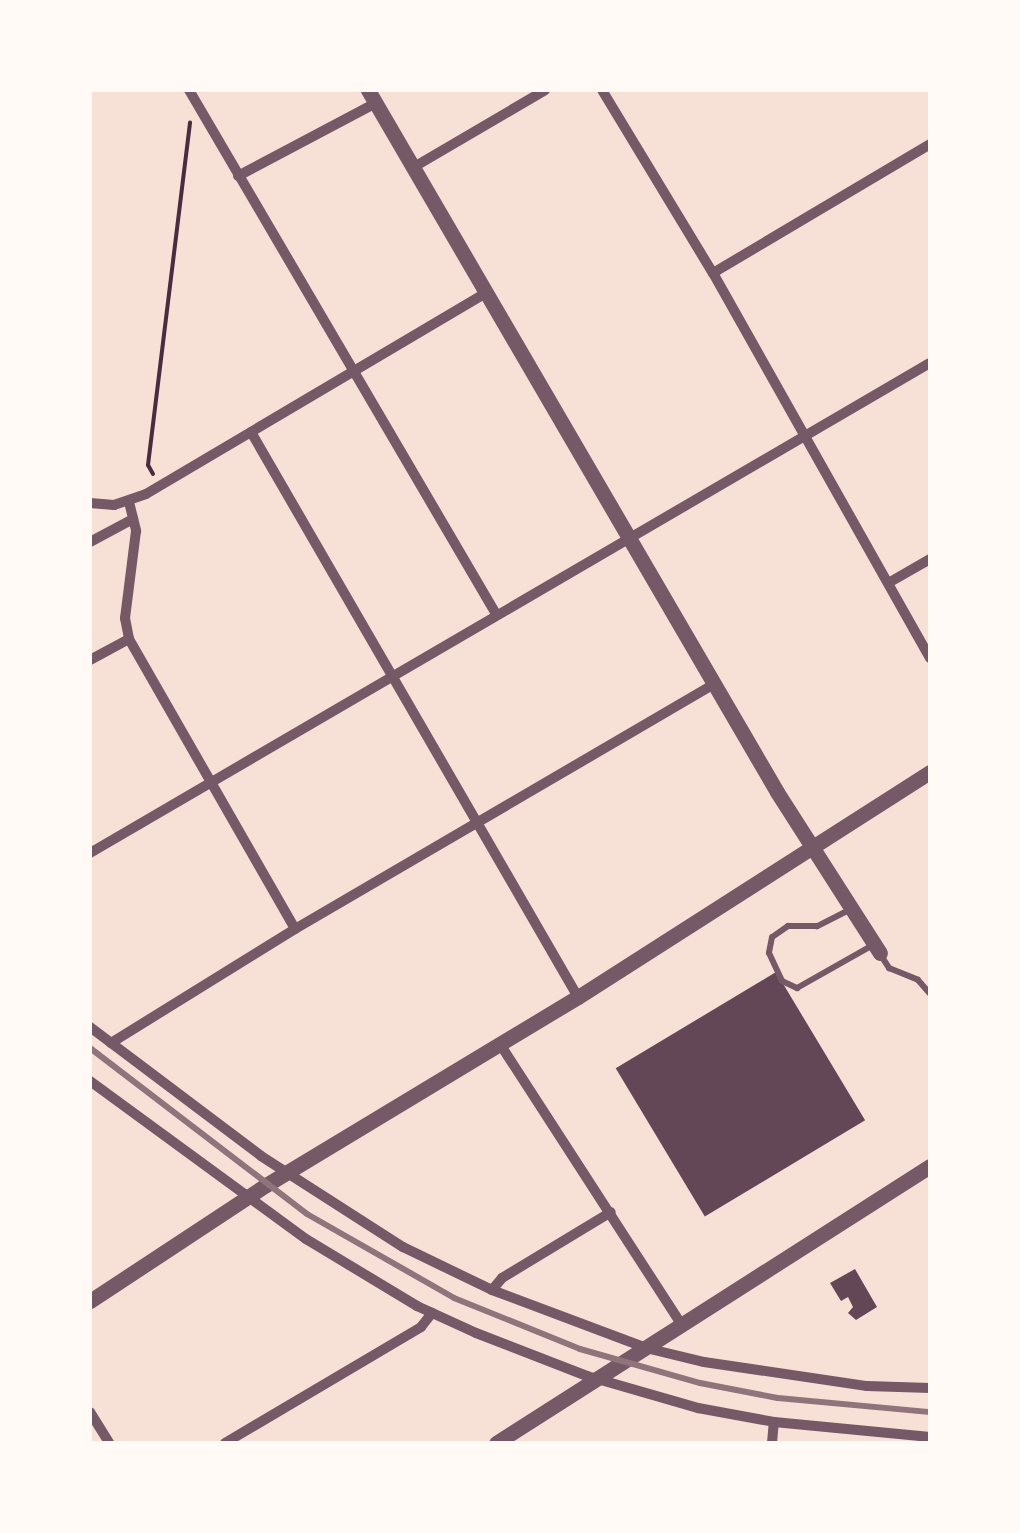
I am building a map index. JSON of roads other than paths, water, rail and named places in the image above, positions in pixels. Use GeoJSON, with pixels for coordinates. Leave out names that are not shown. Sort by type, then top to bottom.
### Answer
{"type":"FeatureCollection","features":[{"type":"Feature","properties":{"kind":"street"},"geometry":{"type":"LineString","coordinates":[[414,166],[545,90]]}},
{"type":"Feature","properties":{"kind":"street"},"geometry":{"type":"LineString","coordinates":[[602,90],[808,437],[930,658]]}},
{"type":"Feature","properties":{"kind":"street"},"geometry":{"type":"LineString","coordinates":[[191,94],[496,614]]}},
{"type":"Feature","properties":{"kind":"street"},"geometry":{"type":"LineString","coordinates":[[238,176],[372,96],[628,539],[812,848],[877,948]]}},
{"type":"Feature","properties":{"kind":"street"},"geometry":{"type":"LineString","coordinates":[[713,273],[930,144]]}},
{"type":"Feature","properties":{"kind":"street"},"geometry":{"type":"LineString","coordinates":[[90,503],[129,502],[488,292]]}},
{"type":"Feature","properties":{"kind":"street"},"geometry":{"type":"LineString","coordinates":[[90,853],[930,364]]}},
{"type":"Feature","properties":{"kind":"street"},"geometry":{"type":"LineString","coordinates":[[251,432],[578,997]]}},
{"type":"Feature","properties":{"kind":"street"},"geometry":{"type":"LineString","coordinates":[[129,502],[136,531],[125,618],[130,640],[295,929]]}},
{"type":"Feature","properties":{"kind":"street"},"geometry":{"type":"LineString","coordinates":[[90,542],[133,519]]}},
{"type":"Feature","properties":{"kind":"street"},"geometry":{"type":"LineString","coordinates":[[890,582],[930,559]]}},
{"type":"Feature","properties":{"kind":"street"},"geometry":{"type":"LineString","coordinates":[[90,660],[130,640]]}},
{"type":"Feature","properties":{"kind":"street"},"geometry":{"type":"LineString","coordinates":[[110,1043],[295,929],[714,684]]}},
{"type":"Feature","properties":{"kind":"street"},"geometry":{"type":"LineString","coordinates":[[90,1300],[287,1173],[578,997],[930,772]]}},
{"type":"Feature","properties":{"kind":"street"},"geometry":{"type":"LineString","coordinates":[[90,1027],[287,1173],[403,1247],[492,1290],[646,1348],[785,1376],[930,1388]]}},
{"type":"Feature","properties":{"kind":"street"},"geometry":{"type":"LineString","coordinates":[[500,1044],[682,1325]]}},
{"type":"Feature","properties":{"kind":"street"},"geometry":{"type":"LineString","coordinates":[[90,1081],[247,1199],[344,1264],[432,1313],[595,1379],[698,1408],[774,1422],[930,1437]]}},
{"type":"Feature","properties":{"kind":"street"},"geometry":{"type":"LineString","coordinates":[[496,1443],[930,1166]]}},
{"type":"Feature","properties":{"kind":"street"},"geometry":{"type":"LineString","coordinates":[[492,1290],[502,1278],[611,1212]]}},
{"type":"Feature","properties":{"kind":"street"},"geometry":{"type":"LineString","coordinates":[[225,1443],[421,1326],[432,1313]]}},
{"type":"Feature","properties":{"kind":"street"},"geometry":{"type":"LineString","coordinates":[[90,1412],[109,1443]]}},
{"type":"Feature","properties":{"kind":"street"},"geometry":{"type":"LineString","coordinates":[[772,1443],[774,1422]]}},
{"type":"Feature","properties":{"kind":"lane"},"geometry":{"type":"LineString","coordinates":[[850,910],[818,926],[788,926],[772,937],[769,954],[782,980],[797,988],[877,948],[889,968],[918,980],[930,994]]}},
{"type":"Feature","properties":{"kind":"railway"},"geometry":{"type":"LineString","coordinates":[[90,1048],[307,1214],[454,1298],[580,1349],[700,1383],[778,1398],[930,1412]]}}]}
